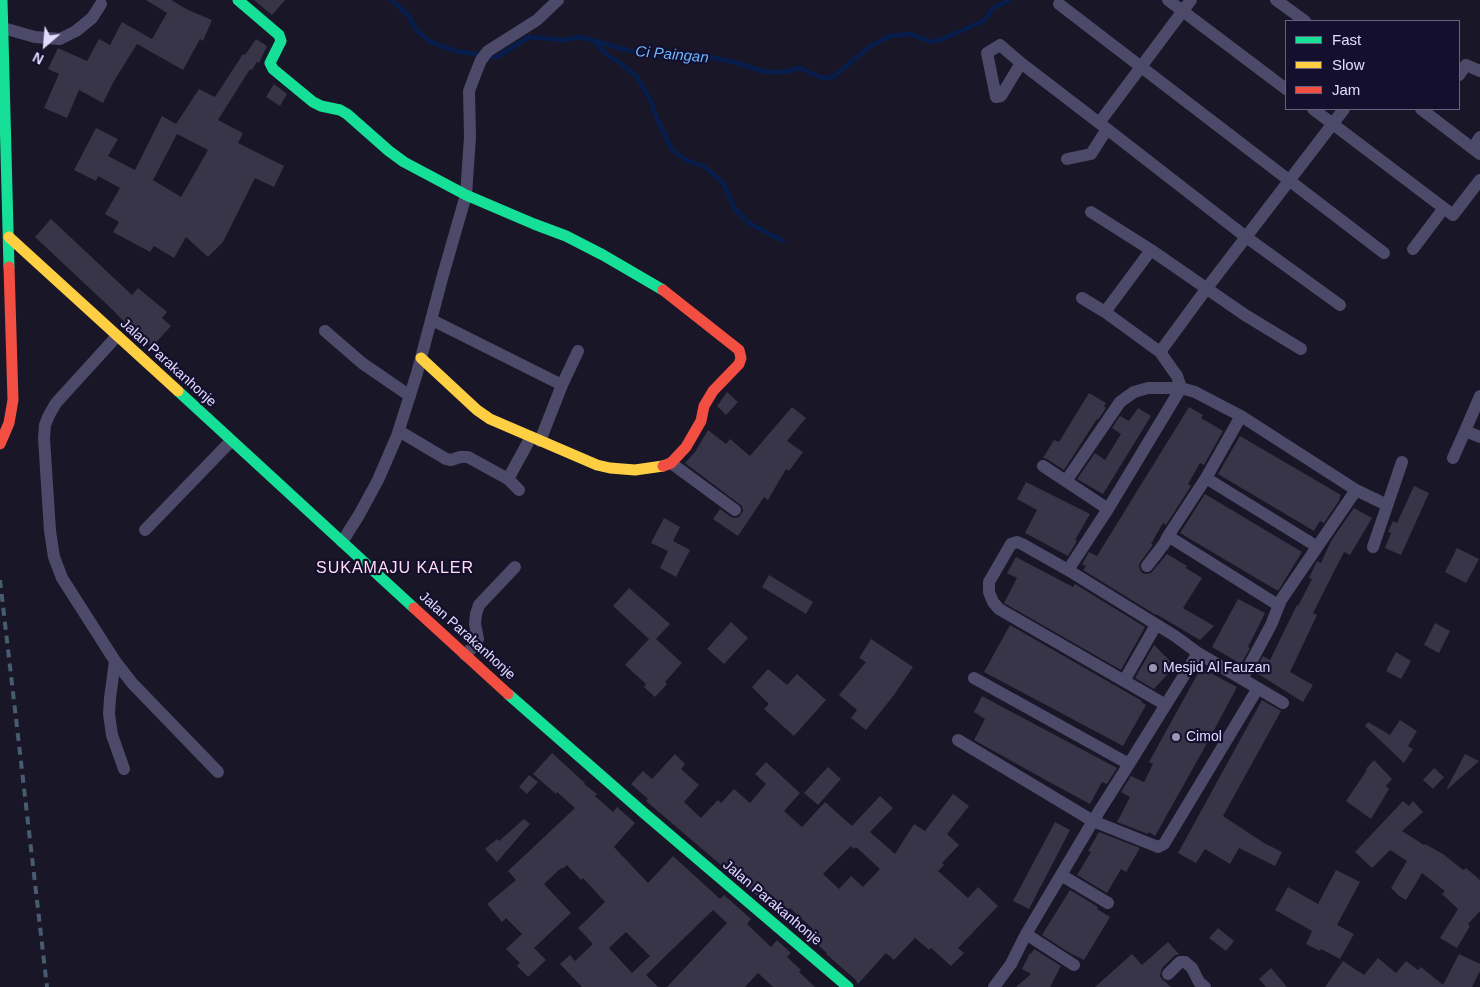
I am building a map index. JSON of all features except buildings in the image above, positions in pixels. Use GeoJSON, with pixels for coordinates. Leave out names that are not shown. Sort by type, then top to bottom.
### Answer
{"type":"FeatureCollection","features":[{"type":"Feature","properties":{"kind":"main road"},"geometry":{"type":"LineString","coordinates":[[0,444],[9,423],[13,400],[2,0]]}},
{"type":"Feature","properties":{"kind":"main road"},"geometry":{"type":"LineString","coordinates":[[238,0],[279,35],[281,41],[270,63],[273,69],[314,102],[320,106],[340,110],[347,114],[404,162],[466,195],[566,236],[659,287],[740,350],[741,358],[739,364],[713,391],[704,406],[701,421],[686,448],[670,463],[660,467],[635,470],[610,468],[597,464],[490,419],[421,358]]}},
{"type":"Feature","properties":{"kind":"main road","name":"Jalan Parakanhonje"},"geometry":{"type":"LineString","coordinates":[[9,237],[465,655],[645,814],[848,987]]}},
{"type":"Feature","properties":{"kind":"street"},"geometry":{"type":"LineString","coordinates":[[342,542],[359,516],[378,480],[399,430],[432,320],[466,195],[470,136],[469,91],[484,56],[538,20],[558,0]]}},
{"type":"Feature","properties":{"kind":"street"},"geometry":{"type":"LineString","coordinates":[[1168,0],[1285,88]]}},
{"type":"Feature","properties":{"kind":"street"},"geometry":{"type":"LineString","coordinates":[[1067,159],[1090,154],[1103,126],[1140,66],[1191,0]]}},
{"type":"Feature","properties":{"kind":"street"},"geometry":{"type":"LineString","coordinates":[[1276,0],[1303,20]]}},
{"type":"Feature","properties":{"kind":"street"},"geometry":{"type":"LineString","coordinates":[[3,28],[35,37],[60,39],[76,31],[92,18],[101,4]]}},
{"type":"Feature","properties":{"kind":"street"},"geometry":{"type":"LineString","coordinates":[[1059,4],[1384,253]]}},
{"type":"Feature","properties":{"kind":"street"},"geometry":{"type":"LineString","coordinates":[[1020,62],[1246,237],[1340,305]]}},
{"type":"Feature","properties":{"kind":"street"},"geometry":{"type":"LineString","coordinates":[[1460,73],[1466,64],[1480,71]]}},
{"type":"Feature","properties":{"kind":"street"},"geometry":{"type":"LineString","coordinates":[[1314,110],[1453,215],[1480,180]]}},
{"type":"Feature","properties":{"kind":"street"},"geometry":{"type":"LineString","coordinates":[[1160,352],[1343,110]]}},
{"type":"Feature","properties":{"kind":"street"},"geometry":{"type":"LineString","coordinates":[[1429,111],[1478,146]]}},
{"type":"Feature","properties":{"kind":"street"},"geometry":{"type":"LineString","coordinates":[[1413,249],[1444,208]]}},
{"type":"Feature","properties":{"kind":"street"},"geometry":{"type":"LineString","coordinates":[[1091,212],[1151,250],[1245,315],[1301,349]]}},
{"type":"Feature","properties":{"kind":"street"},"geometry":{"type":"LineString","coordinates":[[1105,312],[1151,250]]}},
{"type":"Feature","properties":{"kind":"street"},"geometry":{"type":"LineString","coordinates":[[1068,570],[1108,509],[1181,388],[1177,376],[1160,352],[1105,312],[1082,298]]}},
{"type":"Feature","properties":{"kind":"street"},"geometry":{"type":"LineString","coordinates":[[432,320],[562,385]]}},
{"type":"Feature","properties":{"kind":"street"},"geometry":{"type":"LineString","coordinates":[[325,331],[362,363],[410,396]]}},
{"type":"Feature","properties":{"kind":"street"},"geometry":{"type":"LineString","coordinates":[[117,336],[56,403],[45,425],[44,438],[50,530],[54,557],[62,578],[114,661],[132,683],[218,772]]}},
{"type":"Feature","properties":{"kind":"street"},"geometry":{"type":"LineString","coordinates":[[508,479],[535,439],[578,351]]}},
{"type":"Feature","properties":{"kind":"street"},"geometry":{"type":"LineString","coordinates":[[1066,481],[1120,402],[1134,392],[1148,388],[1181,388],[1195,392],[1241,416],[1356,490],[1387,506]]}},
{"type":"Feature","properties":{"kind":"street"},"geometry":{"type":"LineString","coordinates":[[1453,458],[1480,396]]}},
{"type":"Feature","properties":{"kind":"street"},"geometry":{"type":"LineString","coordinates":[[1146,566],[1164,544],[1206,478],[1241,416]]}},
{"type":"Feature","properties":{"kind":"street"},"geometry":{"type":"LineString","coordinates":[[399,430],[446,459],[468,457],[508,479],[519,490]]}},
{"type":"Feature","properties":{"kind":"street"},"geometry":{"type":"LineString","coordinates":[[1464,431],[1480,438]]}},
{"type":"Feature","properties":{"kind":"street"},"geometry":{"type":"LineString","coordinates":[[145,530],[231,441]]}},
{"type":"Feature","properties":{"kind":"street"},"geometry":{"type":"LineString","coordinates":[[1372,547],[1402,462]]}},
{"type":"Feature","properties":{"kind":"street"},"geometry":{"type":"LineString","coordinates":[[670,463],[735,510]]}},
{"type":"Feature","properties":{"kind":"street"},"geometry":{"type":"LineString","coordinates":[[1043,466],[1108,509]]}},
{"type":"Feature","properties":{"kind":"street"},"geometry":{"type":"LineString","coordinates":[[1206,478],[1316,546]]}},
{"type":"Feature","properties":{"kind":"street"},"geometry":{"type":"LineString","coordinates":[[1242,679],[1271,625],[1281,600],[1316,546],[1356,490]]}},
{"type":"Feature","properties":{"kind":"street"},"geometry":{"type":"LineString","coordinates":[[1168,536],[1278,606]]}},
{"type":"Feature","properties":{"kind":"street"},"geometry":{"type":"LineString","coordinates":[[1166,705],[999,609],[993,602],[989,592],[989,582],[1011,544],[1014,542],[1022,544],[1068,570],[1156,624],[1198,653],[1283,703]]}},
{"type":"Feature","properties":{"kind":"street"},"geometry":{"type":"LineString","coordinates":[[465,655],[476,644],[478,638],[475,624],[479,605],[515,567]]}},
{"type":"Feature","properties":{"kind":"street"},"geometry":{"type":"LineString","coordinates":[[1124,681],[1156,624]]}},
{"type":"Feature","properties":{"kind":"street"},"geometry":{"type":"LineString","coordinates":[[994,987],[1011,964],[1026,934],[1093,821],[1198,653]]}},
{"type":"Feature","properties":{"kind":"street"},"geometry":{"type":"LineString","coordinates":[[114,661],[109,714],[112,735],[124,769]]}},
{"type":"Feature","properties":{"kind":"street"},"geometry":{"type":"LineString","coordinates":[[974,678],[1128,764]]}},
{"type":"Feature","properties":{"kind":"street"},"geometry":{"type":"LineString","coordinates":[[958,740],[1093,821],[1155,847],[1161,847],[1258,688]]}},
{"type":"Feature","properties":{"kind":"street"},"geometry":{"type":"LineString","coordinates":[[1061,875],[1108,903]]}},
{"type":"Feature","properties":{"kind":"street"},"geometry":{"type":"LineString","coordinates":[[1026,934],[1074,965]]}},
{"type":"Feature","properties":{"kind":"street"},"geometry":{"type":"LineString","coordinates":[[1174,968],[1185,962],[1192,968],[1205,987]]}},
{"type":"Feature","properties":{"kind":"waterway","name":"Ci Paingan"},"geometry":{"type":"LineString","coordinates":[[391,0],[409,16],[417,31],[429,41],[455,51],[497,57],[529,37],[564,40],[582,37],[626,50],[664,57],[698,54],[766,72],[784,72],[800,68],[822,78],[833,77],[869,47],[890,36],[911,34],[931,42],[943,39],[985,20],[992,9],[1009,0]]}},
{"type":"Feature","properties":{"kind":"waterway"},"geometry":{"type":"LineString","coordinates":[[594,41],[608,56],[637,77],[650,99],[672,150],[686,160],[705,167],[723,183],[735,209],[749,223],[783,241]]}},
{"type":"Feature","properties":{"kind":"railway"},"geometry":{"type":"LineString","coordinates":[[0,580],[47,987]]}},
{"type":"Feature","properties":{"kind":"traffic: fast"},"geometry":{"type":"LineString","coordinates":[[2,0],[9,267]]}},
{"type":"Feature","properties":{"kind":"traffic: fast"},"geometry":{"type":"LineString","coordinates":[[238,0],[279,35],[281,41],[270,63],[273,69],[313,102],[347,114],[404,162],[466,195],[566,236],[663,290]]}},
{"type":"Feature","properties":{"kind":"traffic: fast"},"geometry":{"type":"LineString","coordinates":[[178,391],[414,608]]}},
{"type":"Feature","properties":{"kind":"traffic: fast"},"geometry":{"type":"LineString","coordinates":[[508,694],[848,987]]}},
{"type":"Feature","properties":{"kind":"traffic: slow"},"geometry":{"type":"LineString","coordinates":[[9,237],[178,391]]}},
{"type":"Feature","properties":{"kind":"traffic: slow"},"geometry":{"type":"LineString","coordinates":[[421,358],[477,410],[490,419],[597,465],[635,470],[663,466]]}},
{"type":"Feature","properties":{"kind":"traffic: jam"},"geometry":{"type":"LineString","coordinates":[[0,444],[9,423],[13,400],[9,267]]}},
{"type":"Feature","properties":{"kind":"traffic: jam"},"geometry":{"type":"LineString","coordinates":[[663,290],[739,350],[741,358],[739,364],[713,391],[704,406],[701,421],[686,447],[671,463],[663,466]]}},
{"type":"Feature","properties":{"kind":"traffic: jam"},"geometry":{"type":"LineString","coordinates":[[414,608],[508,694]]}},
{"type":"Feature","properties":{"kind":"place","name":"Mesjid Al Fauzan"},"geometry":{"type":"Point","coordinates":[1153,668]}},
{"type":"Feature","properties":{"kind":"place","name":"Cimol"},"geometry":{"type":"Point","coordinates":[1176,737]}},
{"type":"Feature","properties":{"kind":"district","name":"SUKAMAJU KALER"},"geometry":{"type":"Point","coordinates":[395,569]}}]}
